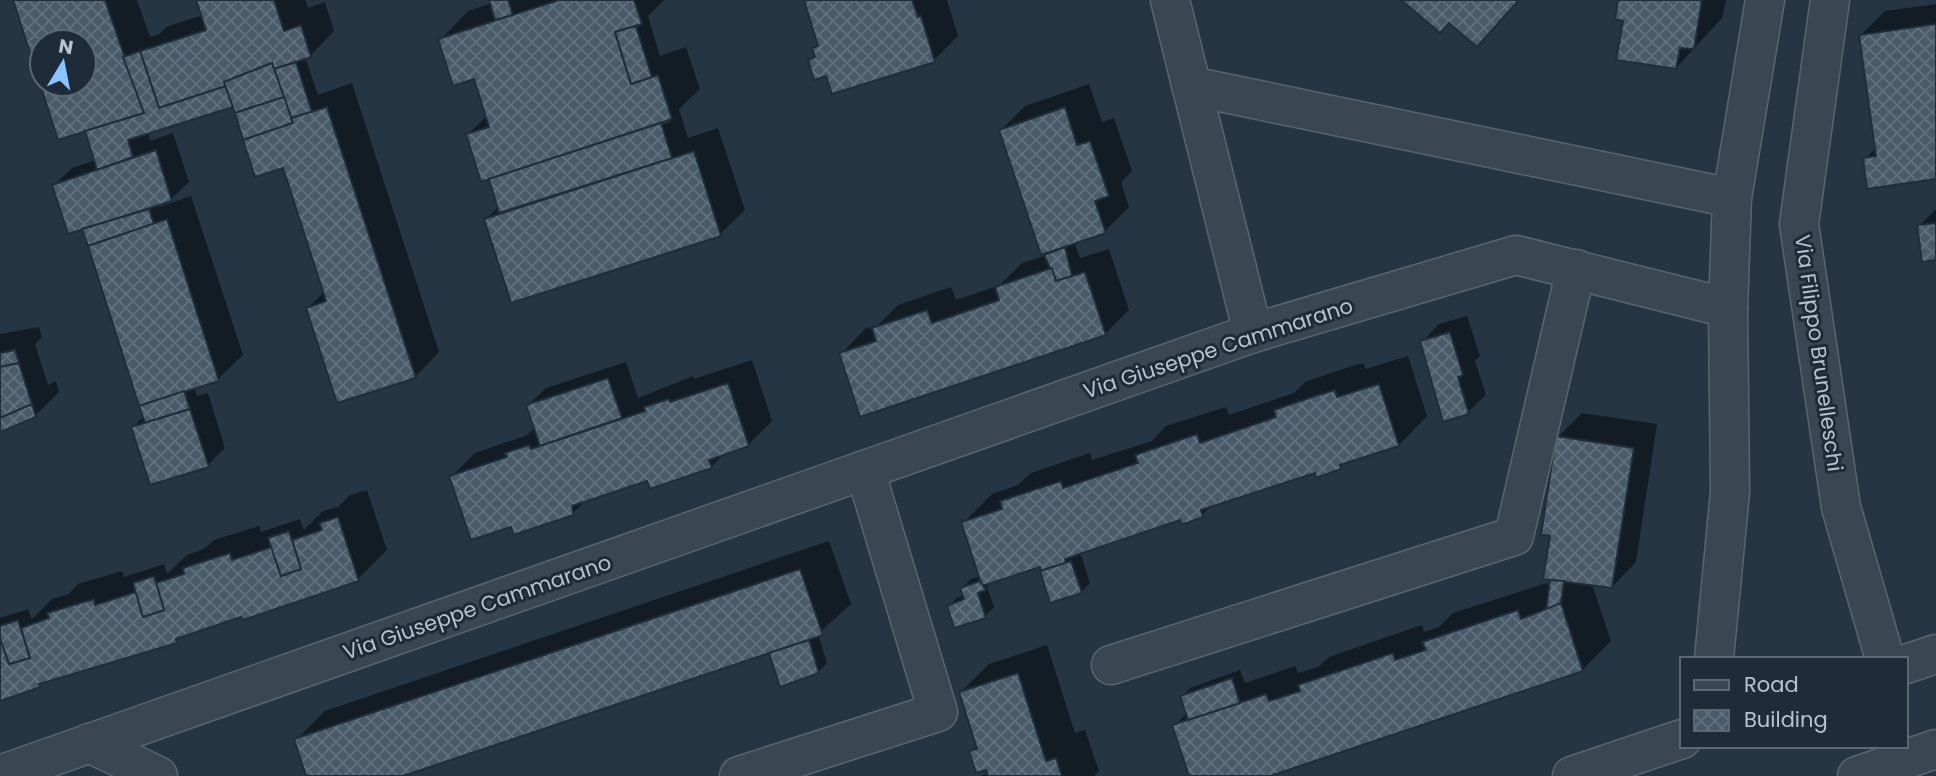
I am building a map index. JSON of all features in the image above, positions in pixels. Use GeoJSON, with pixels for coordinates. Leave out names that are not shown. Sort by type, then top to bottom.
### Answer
{"type":"FeatureCollection","features":[{"type":"Feature","properties":{"kind":"street"},"geometry":{"type":"LineString","coordinates":[[1170,0],[1253,333]]}},
{"type":"Feature","properties":{"kind":"street"},"geometry":{"type":"LineString","coordinates":[[1714,657],[1730,492],[1728,308],[1732,198],[1765,0]]}},
{"type":"Feature","properties":{"kind":"street","name":"Via Filippo Brunelleschi"},"geometry":{"type":"LineString","coordinates":[[1830,0],[1800,224],[1842,507],[1884,657]]}},
{"type":"Feature","properties":{"kind":"street"},"geometry":{"type":"LineString","coordinates":[[1191,86],[1732,198]]}},
{"type":"Feature","properties":{"kind":"street","name":"Via Giuseppe Cammarano"},"geometry":{"type":"LineString","coordinates":[[0,775],[1253,333],[1517,255],[1728,308]]}},
{"type":"Feature","properties":{"kind":"street"},"geometry":{"type":"LineString","coordinates":[[1111,665],[1514,536],[1576,269]]}},
{"type":"Feature","properties":{"kind":"street"},"geometry":{"type":"LineString","coordinates":[[739,776],[938,712],[865,470]]}},
{"type":"Feature","properties":{"kind":"street"},"geometry":{"type":"LineString","coordinates":[[1908,663],[1936,654]]}},
{"type":"Feature","properties":{"kind":"street"},"geometry":{"type":"LineString","coordinates":[[1572,776],[1680,740]]}},
{"type":"Feature","properties":{"kind":"street"},"geometry":{"type":"LineString","coordinates":[[89,743],[158,776]]}},
{"type":"Feature","properties":{"kind":"street"},"geometry":{"type":"LineString","coordinates":[[1857,776],[1936,749]]}},
{"type":"Feature","properties":{"kind":"building"},"geometry":{"type":"Polygon","coordinates":[[[13,0],[105,0],[144,113],[58,140],[44,98],[98,98],[98,28],[28,28],[28,47],[13,0]]]}},
{"type":"Feature","properties":{"kind":"building"},"geometry":{"type":"Polygon","coordinates":[[[196,0],[274,0],[284,31],[301,25],[311,57],[274,69],[272,63],[224,82],[226,86],[159,108],[140,51],[206,30],[196,0]]]}},
{"type":"Feature","properties":{"kind":"building"},"geometry":{"type":"Polygon","coordinates":[[[489,0],[508,0],[513,15],[495,20],[489,0]]]}},
{"type":"Feature","properties":{"kind":"building"},"geometry":{"type":"Polygon","coordinates":[[[559,0],[634,0],[642,24],[615,32],[631,84],[658,75],[672,119],[481,182],[466,134],[489,127],[474,79],[453,86],[438,39],[559,0]]]}},
{"type":"Feature","properties":{"kind":"building"},"geometry":{"type":"Polygon","coordinates":[[[804,0],[912,0],[918,17],[921,16],[935,62],[832,94],[826,76],[814,80],[808,60],[815,57],[812,48],[818,46],[804,0]]]}},
{"type":"Feature","properties":{"kind":"building"},"geometry":{"type":"Polygon","coordinates":[[[1401,0],[1519,0],[1477,47],[1449,23],[1440,33],[1401,0]]]}},
{"type":"Feature","properties":{"kind":"building"},"geometry":{"type":"Polygon","coordinates":[[[1618,0],[1702,0],[1694,49],[1680,48],[1676,69],[1616,60],[1623,21],[1615,19],[1618,0]]]}},
{"type":"Feature","properties":{"kind":"building"},"geometry":{"type":"Polygon","coordinates":[[[1936,24],[1936,179],[1867,189],[1863,158],[1876,156],[1859,35],[1936,24]]]}},
{"type":"Feature","properties":{"kind":"building"},"geometry":{"type":"Polygon","coordinates":[[[636,26],[652,77],[631,84],[615,32],[636,26]]]}},
{"type":"Feature","properties":{"kind":"building"},"geometry":{"type":"Polygon","coordinates":[[[140,51],[159,108],[226,86],[233,107],[128,140],[133,157],[97,170],[85,131],[144,113],[123,57],[140,51]]]}},
{"type":"Feature","properties":{"kind":"building"},"geometry":{"type":"Polygon","coordinates":[[[296,62],[312,112],[291,118],[274,69],[296,62]]]}},
{"type":"Feature","properties":{"kind":"building"},"geometry":{"type":"Polygon","coordinates":[[[272,63],[284,97],[235,113],[224,82],[272,63]]]}},
{"type":"Feature","properties":{"kind":"building"},"geometry":{"type":"Polygon","coordinates":[[[284,97],[293,123],[243,140],[235,113],[284,97]]]}},
{"type":"Feature","properties":{"kind":"building"},"geometry":{"type":"Polygon","coordinates":[[[327,107],[416,378],[337,403],[306,308],[326,301],[283,168],[255,177],[243,140],[293,123],[291,118],[327,107]]]}},
{"type":"Feature","properties":{"kind":"building"},"geometry":{"type":"Polygon","coordinates":[[[1065,107],[1077,145],[1090,141],[1109,196],[1095,201],[1106,233],[1041,255],[999,130],[1065,107]]]}},
{"type":"Feature","properties":{"kind":"building"},"geometry":{"type":"Polygon","coordinates":[[[661,123],[672,158],[499,213],[489,179],[661,123]]]}},
{"type":"Feature","properties":{"kind":"building"},"geometry":{"type":"Polygon","coordinates":[[[156,150],[172,201],[68,234],[52,185],[156,150]]]}},
{"type":"Feature","properties":{"kind":"building"},"geometry":{"type":"Polygon","coordinates":[[[694,151],[721,236],[511,303],[484,219],[694,151]]]}},
{"type":"Feature","properties":{"kind":"building"},"geometry":{"type":"Polygon","coordinates":[[[149,209],[154,224],[88,246],[82,229],[149,209]]]}},
{"type":"Feature","properties":{"kind":"building"},"geometry":{"type":"Polygon","coordinates":[[[167,219],[219,381],[139,406],[88,246],[167,219]]]}},
{"type":"Feature","properties":{"kind":"building"},"geometry":{"type":"Polygon","coordinates":[[[1936,223],[1936,260],[1922,262],[1917,225],[1936,223]]]}},
{"type":"Feature","properties":{"kind":"building"},"geometry":{"type":"Polygon","coordinates":[[[1065,247],[1072,276],[1056,281],[1044,255],[1065,247]]]}},
{"type":"Feature","properties":{"kind":"building"},"geometry":{"type":"Polygon","coordinates":[[[1052,268],[1056,281],[1085,272],[1106,335],[860,417],[839,353],[876,341],[872,328],[927,310],[932,323],[999,300],[995,287],[1052,268]]]}},
{"type":"Feature","properties":{"kind":"building"},"geometry":{"type":"Polygon","coordinates":[[[1450,332],[1463,375],[1458,377],[1469,414],[1443,422],[1420,341],[1450,332]]]}},
{"type":"Feature","properties":{"kind":"building"},"geometry":{"type":"Polygon","coordinates":[[[15,350],[19,363],[0,367],[0,353],[15,350]]]}},
{"type":"Feature","properties":{"kind":"building"},"geometry":{"type":"Polygon","coordinates":[[[19,363],[32,404],[0,418],[0,367],[19,363]]]}},
{"type":"Feature","properties":{"kind":"building"},"geometry":{"type":"Polygon","coordinates":[[[608,378],[622,418],[540,446],[526,405],[608,378]]]}},
{"type":"Feature","properties":{"kind":"building"},"geometry":{"type":"Polygon","coordinates":[[[728,383],[749,446],[709,460],[712,468],[650,489],[647,481],[572,506],[574,515],[513,535],[511,527],[471,540],[449,476],[507,457],[505,453],[529,445],[531,449],[645,411],[644,407],[669,399],[670,402],[728,383]]]}},
{"type":"Feature","properties":{"kind":"building"},"geometry":{"type":"Polygon","coordinates":[[[1379,384],[1399,446],[1340,465],[1341,469],[1316,478],[1315,473],[1201,510],[1203,517],[1187,523],[1181,524],[1180,520],[1065,559],[1066,563],[1041,571],[1040,567],[982,586],[961,522],[1002,509],[1000,501],[1061,481],[1063,488],[1138,463],[1135,455],[1197,434],[1200,443],[1276,417],[1274,410],[1315,396],[1335,390],[1337,397],[1379,384]]]}},
{"type":"Feature","properties":{"kind":"building"},"geometry":{"type":"Polygon","coordinates":[[[184,391],[190,409],[145,423],[139,406],[184,391]]]}},
{"type":"Feature","properties":{"kind":"building"},"geometry":{"type":"Polygon","coordinates":[[[32,404],[36,417],[0,432],[0,418],[32,404]]]}},
{"type":"Feature","properties":{"kind":"building"},"geometry":{"type":"Polygon","coordinates":[[[190,409],[209,467],[150,485],[131,427],[190,409]]]}},
{"type":"Feature","properties":{"kind":"building"},"geometry":{"type":"Polygon","coordinates":[[[1556,436],[1634,448],[1612,588],[1543,579],[1550,536],[1541,535],[1556,436]]]}},
{"type":"Feature","properties":{"kind":"building"},"geometry":{"type":"Polygon","coordinates":[[[338,517],[359,581],[243,620],[241,617],[176,639],[177,643],[39,684],[41,687],[0,701],[0,638],[9,664],[30,658],[21,628],[49,618],[47,613],[94,599],[95,605],[136,592],[143,617],[164,610],[156,583],[184,574],[183,568],[230,553],[232,560],[272,547],[281,576],[301,569],[292,540],[322,530],[319,523],[338,517]]]}},
{"type":"Feature","properties":{"kind":"building"},"geometry":{"type":"Polygon","coordinates":[[[289,531],[301,569],[281,576],[268,538],[289,531]]]}},
{"type":"Feature","properties":{"kind":"building"},"geometry":{"type":"Polygon","coordinates":[[[1071,561],[1082,593],[1050,603],[1040,571],[1071,561]]]}},
{"type":"Feature","properties":{"kind":"building"},"geometry":{"type":"Polygon","coordinates":[[[800,569],[823,635],[403,776],[306,776],[294,739],[800,569]]]}},
{"type":"Feature","properties":{"kind":"building"},"geometry":{"type":"Polygon","coordinates":[[[154,576],[164,610],[143,617],[133,583],[154,576]]]}},
{"type":"Feature","properties":{"kind":"building"},"geometry":{"type":"Polygon","coordinates":[[[1550,580],[1564,581],[1561,603],[1546,611],[1550,580]]]}},
{"type":"Feature","properties":{"kind":"building"},"geometry":{"type":"Polygon","coordinates":[[[980,581],[986,590],[978,593],[986,618],[954,628],[947,606],[964,599],[960,588],[980,581]]]}},
{"type":"Feature","properties":{"kind":"building"},"geometry":{"type":"Polygon","coordinates":[[[1561,603],[1583,671],[1270,776],[1189,776],[1172,725],[1266,694],[1269,701],[1300,691],[1298,685],[1393,653],[1395,660],[1426,650],[1422,642],[1518,610],[1521,619],[1561,603]]]}},
{"type":"Feature","properties":{"kind":"building"},"geometry":{"type":"Polygon","coordinates":[[[18,620],[30,658],[9,664],[0,638],[0,626],[18,620]]]}},
{"type":"Feature","properties":{"kind":"building"},"geometry":{"type":"Polygon","coordinates":[[[809,640],[819,673],[780,687],[769,653],[809,640]]]}},
{"type":"Feature","properties":{"kind":"building"},"geometry":{"type":"Polygon","coordinates":[[[1018,673],[1046,761],[1056,758],[1062,776],[988,776],[986,770],[976,773],[969,751],[977,749],[959,692],[1018,673]]]}},
{"type":"Feature","properties":{"kind":"building"},"geometry":{"type":"Polygon","coordinates":[[[1232,678],[1240,703],[1188,720],[1180,696],[1232,678]]]}}]}
